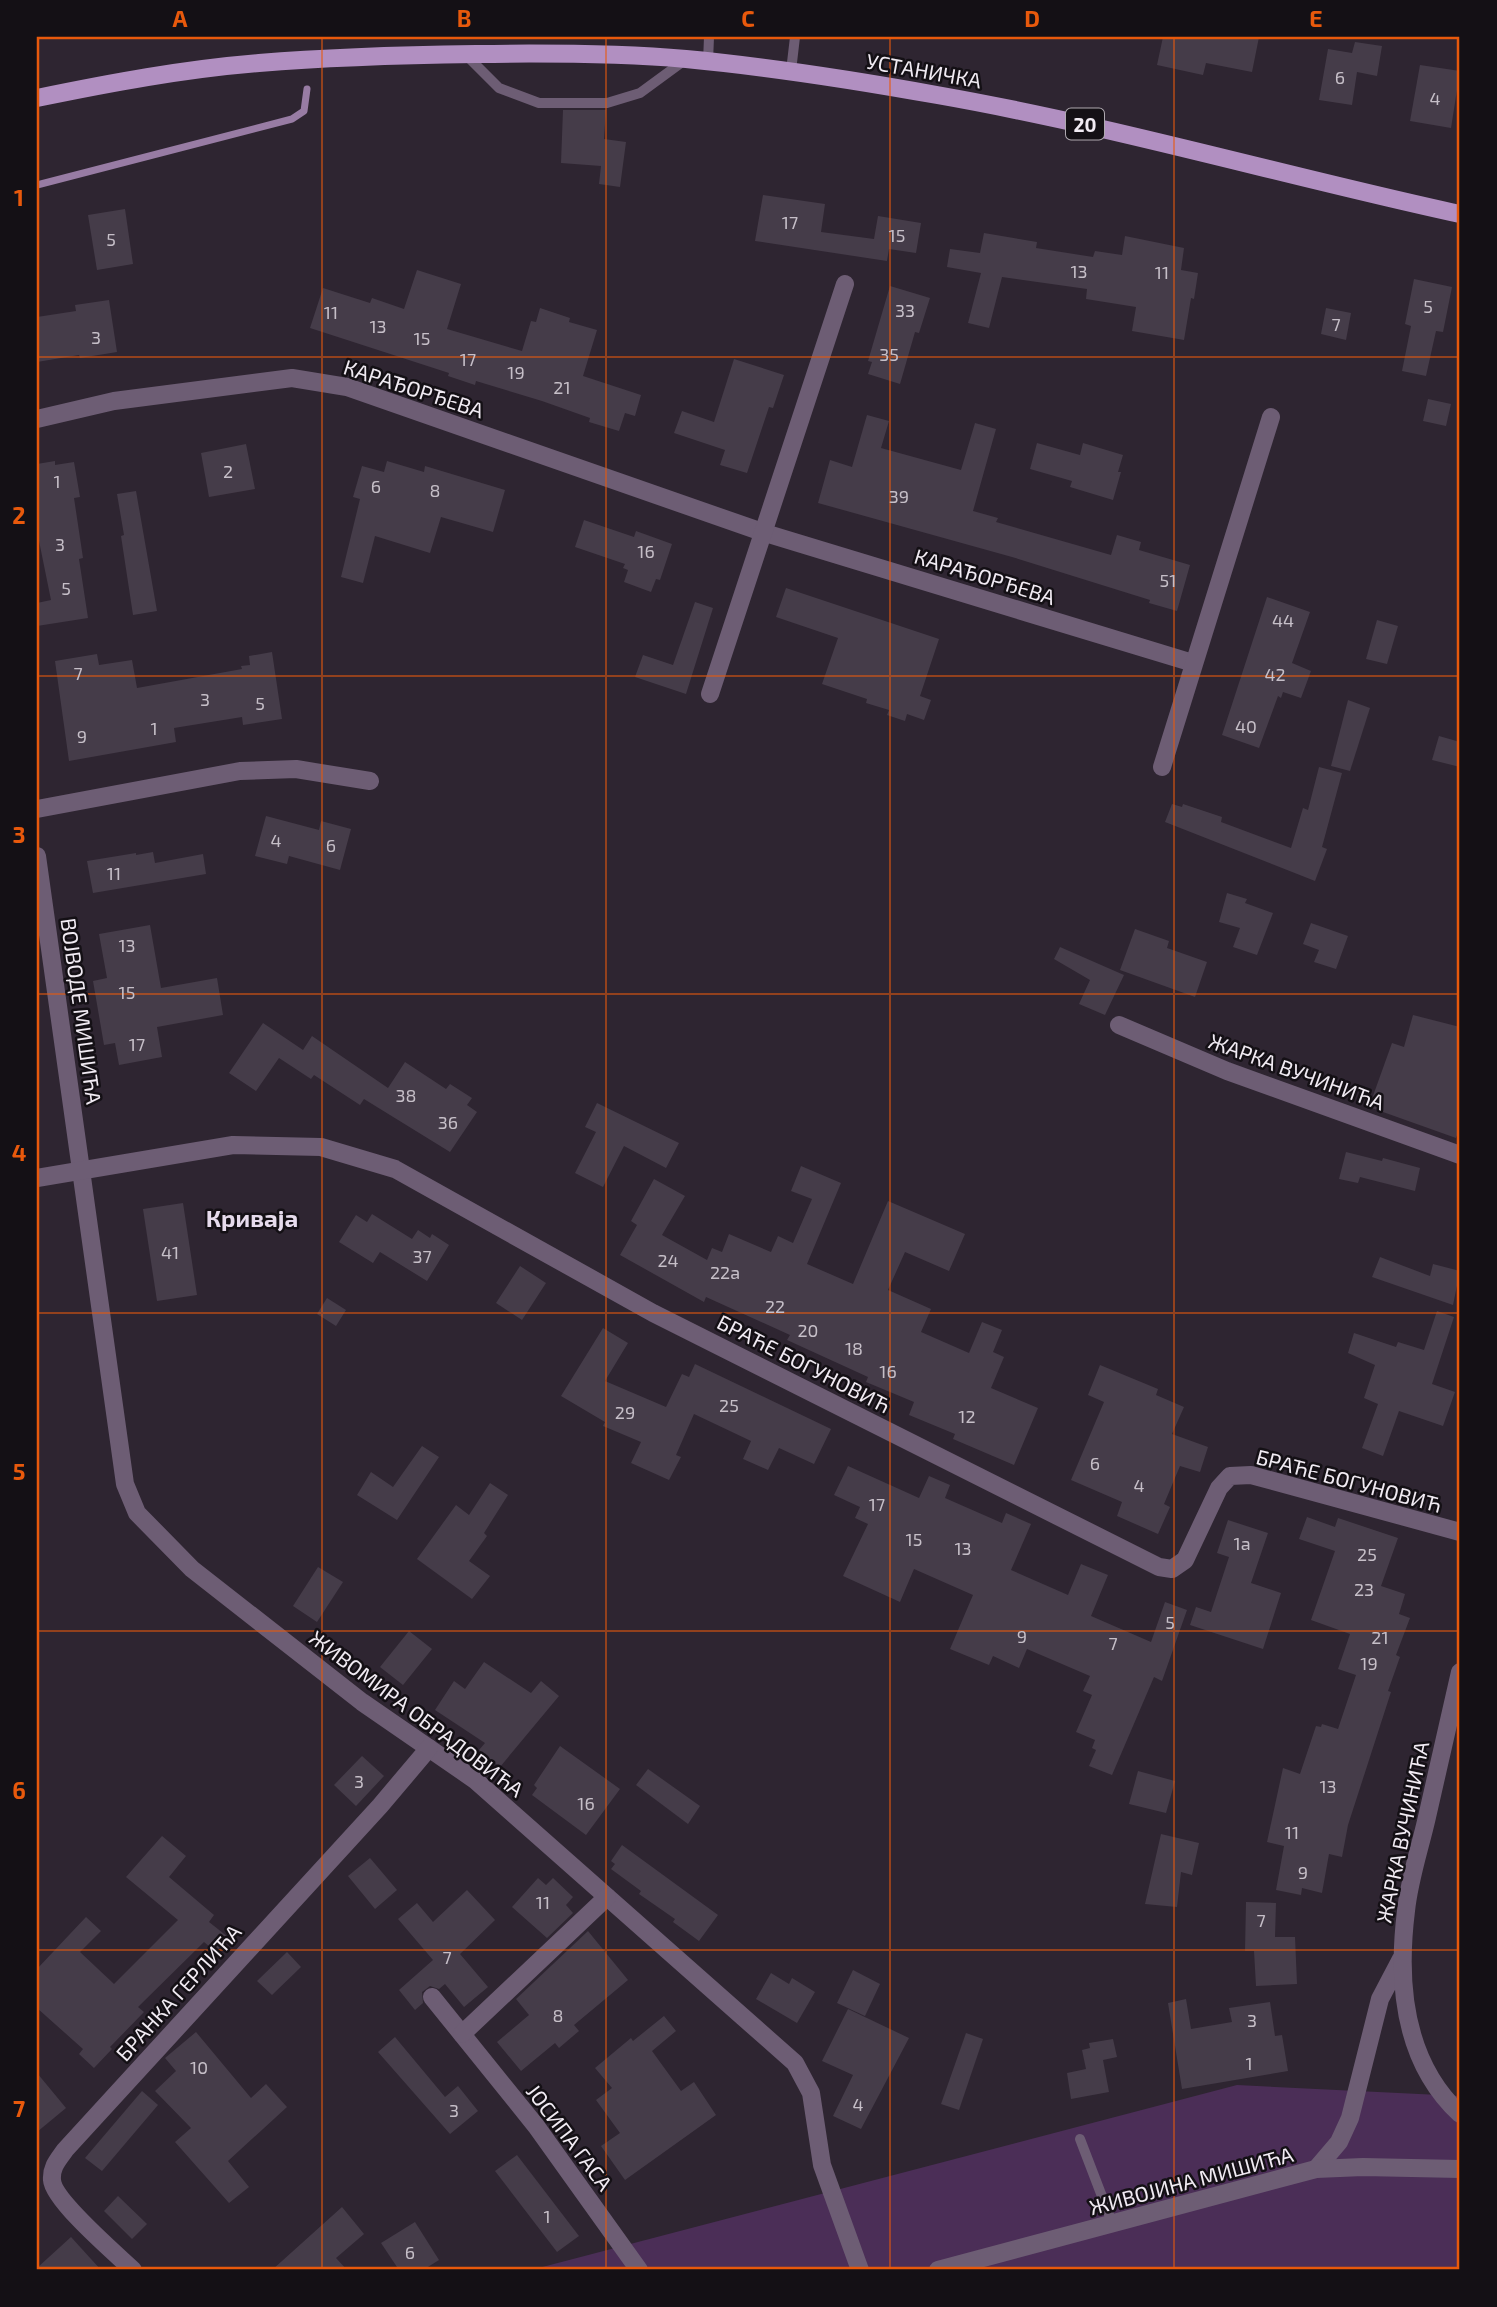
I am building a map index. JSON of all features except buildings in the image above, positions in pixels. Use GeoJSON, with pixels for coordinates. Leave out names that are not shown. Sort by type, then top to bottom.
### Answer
{"type":"FeatureCollection","features":[{"type":"Feature","properties":{"kind":"main road","name":"УСТАНИЧКА"},"geometry":{"type":"LineString","coordinates":[[37,98],[172,74],[258,63],[465,54],[599,54],[685,60],[791,71],[939,95],[1085,124],[1460,214]]}},
{"type":"Feature","properties":{"kind":"street"},"geometry":{"type":"LineString","coordinates":[[710,694],[845,284]]}},
{"type":"Feature","properties":{"kind":"street","name":"КАРАЂОРЂЕВА"},"geometry":{"type":"LineString","coordinates":[[37,419],[114,401],[292,378],[347,387],[765,533],[1193,663]]}},
{"type":"Feature","properties":{"kind":"street"},"geometry":{"type":"LineString","coordinates":[[1162,767],[1271,417]]}},
{"type":"Feature","properties":{"kind":"street"},"geometry":{"type":"LineString","coordinates":[[37,809],[240,771],[296,769],[370,781]]}},
{"type":"Feature","properties":{"kind":"street","name":"ВОЈВОДЕ МИШИЋА"},"geometry":{"type":"LineString","coordinates":[[37,856],[81,1172]]}},
{"type":"Feature","properties":{"kind":"street","name":"ЖАРКА ВУЧИНИЋА"},"geometry":{"type":"LineString","coordinates":[[1119,1025],[1227,1071],[1460,1154]]}},
{"type":"Feature","properties":{"kind":"street","name":"БРАЋЕ БОГУНОВИЋ"},"geometry":{"type":"LineString","coordinates":[[81,1172],[233,1145],[321,1147],[396,1170],[653,1313],[1159,1567],[1172,1569],[1185,1560],[1219,1488],[1230,1476],[1251,1475],[1460,1532]]}},
{"type":"Feature","properties":{"kind":"street"},"geometry":{"type":"LineString","coordinates":[[37,1178],[81,1172]]}},
{"type":"Feature","properties":{"kind":"street","name":"ЖИВОМИРА ОБРАДОВИЋА"},"geometry":{"type":"LineString","coordinates":[[81,1172],[125,1483],[137,1513],[192,1569],[362,1702],[475,1780],[794,2063],[811,2093],[822,2165],[860,2270]]}},
{"type":"Feature","properties":{"kind":"street","name":"ЖАРКА ВУЧИНИЋА"},"geometry":{"type":"LineString","coordinates":[[1460,1671],[1406,1909],[1401,1959],[1406,2017],[1423,2068],[1460,2114]]}},
{"type":"Feature","properties":{"kind":"street","name":"БРАНКА ГЕРЛИЋА"},"geometry":{"type":"LineString","coordinates":[[133,2270],[60,2199],[51,2182],[53,2166],[380,1806],[429,1748]]}},
{"type":"Feature","properties":{"kind":"street"},"geometry":{"type":"LineString","coordinates":[[462,2034],[607,1897]]}},
{"type":"Feature","properties":{"kind":"street"},"geometry":{"type":"LineString","coordinates":[[1316,2169],[1339,2142],[1350,2118],[1380,1999],[1401,1959]]}},
{"type":"Feature","properties":{"kind":"street","name":"ЈОСИПА ГАСА"},"geometry":{"type":"LineString","coordinates":[[432,1997],[536,2126],[639,2270]]}},
{"type":"Feature","properties":{"kind":"street","name":"ЖИВОЈИНА МИШИЋА"},"geometry":{"type":"LineString","coordinates":[[937,2270],[1316,2169],[1363,2166],[1460,2169]]}},
{"type":"Feature","properties":{"kind":"lane"},"geometry":{"type":"LineString","coordinates":[[708,62],[709,37]]}},
{"type":"Feature","properties":{"kind":"lane"},"geometry":{"type":"LineString","coordinates":[[791,71],[795,37]]}},
{"type":"Feature","properties":{"kind":"lane"},"geometry":{"type":"LineString","coordinates":[[465,54],[499,88],[538,103],[607,103],[640,93],[685,60]]}},
{"type":"Feature","properties":{"kind":"lane"},"geometry":{"type":"LineString","coordinates":[[1080,2139],[1113,2225]]}},
{"type":"Feature","properties":{"kind":"shaded area"},"geometry":{"type":"Polygon","coordinates":[[[1237,2085],[1460,2096],[1460,2270],[531,2270],[1237,2085]]]}},
{"type":"Feature","properties":{"kind":"waterway"},"geometry":{"type":"LineString","coordinates":[[37,185],[292,119],[304,111],[307,89]]}},
{"type":"Feature","properties":{"kind":"district","name":"Криваја"},"geometry":{"type":"Point","coordinates":[252,1217]}}]}
